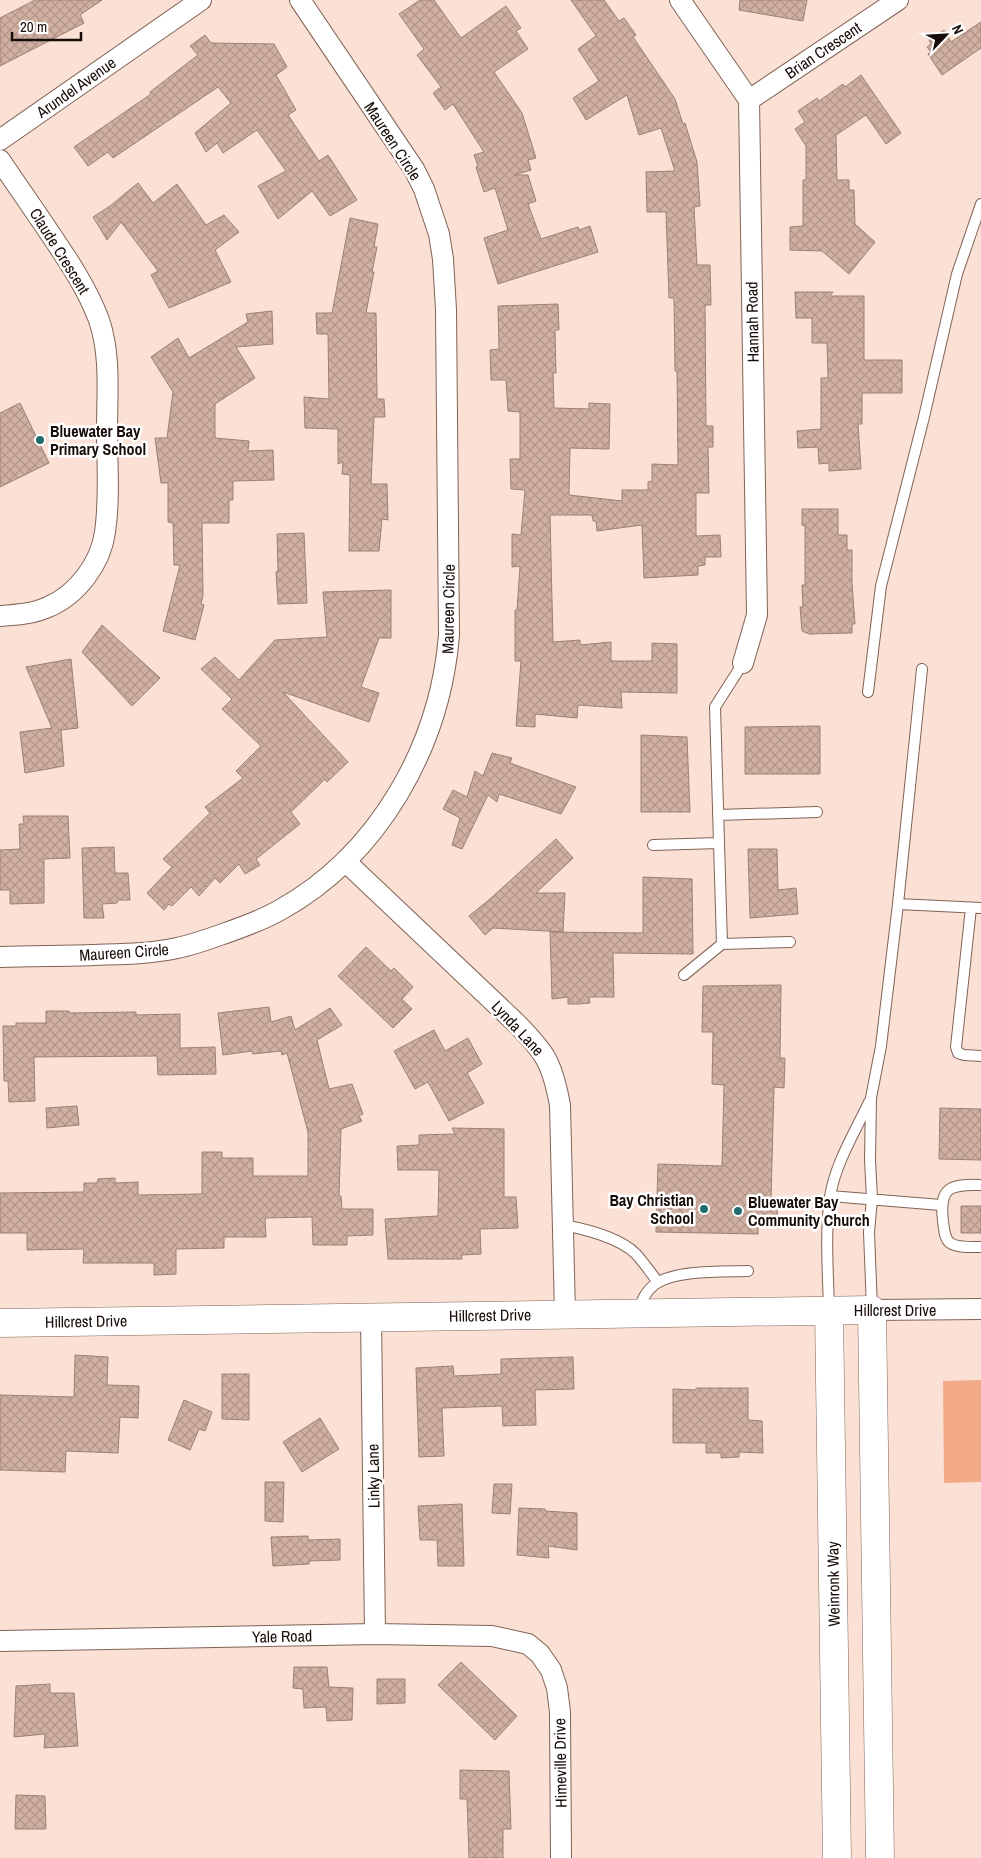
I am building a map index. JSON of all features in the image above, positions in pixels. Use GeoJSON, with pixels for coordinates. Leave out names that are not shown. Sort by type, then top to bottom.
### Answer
{"type":"FeatureCollection","features":[{"type":"Feature","properties":{"kind":"street","name":"Arundel Avenue"},"geometry":{"type":"LineString","coordinates":[[0,140],[201,0]]}},
{"type":"Feature","properties":{"kind":"street","name":"Maureen Circle"},"geometry":{"type":"LineString","coordinates":[[0,957],[145,953],[185,946],[244,927],[280,910],[311,890],[345,861],[394,802],[423,747],[432,722],[446,665],[450,596],[444,268],[439,234],[432,209],[414,169],[300,0]]}},
{"type":"Feature","properties":{"kind":"street"},"geometry":{"type":"LineString","coordinates":[[680,0],[749,100]]}},
{"type":"Feature","properties":{"kind":"street","name":"Brian Crescent"},"geometry":{"type":"LineString","coordinates":[[749,100],[898,0]]}},
{"type":"Feature","properties":{"kind":"street","name":"Hannah Road"},"geometry":{"type":"LineString","coordinates":[[743,663],[756,614],[749,100]]}},
{"type":"Feature","properties":{"kind":"street","name":"Claude Crescent"},"geometry":{"type":"LineString","coordinates":[[0,160],[72,266],[88,293],[100,322],[106,353],[107,483],[105,533],[98,558],[82,581],[64,598],[48,607],[23,614],[0,616]]}},
{"type":"Feature","properties":{"kind":"street","name":"Lynda Lane"},"geometry":{"type":"LineString","coordinates":[[345,861],[515,1022],[546,1056],[554,1076],[560,1105],[565,1314]]}},
{"type":"Feature","properties":{"kind":"street","name":"Hillcrest Drive"},"geometry":{"type":"LineString","coordinates":[[0,1323],[981,1309]]}},
{"type":"Feature","properties":{"kind":"street","name":"Weinronk Way"},"geometry":{"type":"LineString","coordinates":[[829,1310],[837,1858]]}},
{"type":"Feature","properties":{"kind":"street"},"geometry":{"type":"LineString","coordinates":[[872,1310],[880,1858]]}},
{"type":"Feature","properties":{"kind":"street","name":"Linky Lane"},"geometry":{"type":"LineString","coordinates":[[371,1317],[375,1634]]}},
{"type":"Feature","properties":{"kind":"street","name":"Yale Road"},"geometry":{"type":"LineString","coordinates":[[0,1641],[375,1634],[492,1636],[528,1644],[540,1654],[551,1670]]}},
{"type":"Feature","properties":{"kind":"street","name":"Himeville Drive"},"geometry":{"type":"LineString","coordinates":[[551,1670],[557,1688],[560,1712],[561,1858]]}},
{"type":"Feature","properties":{"kind":"lane"},"geometry":{"type":"LineString","coordinates":[[868,692],[881,586],[924,418],[957,274],[981,204]]}},
{"type":"Feature","properties":{"kind":"lane"},"geometry":{"type":"LineString","coordinates":[[722,944],[715,706],[743,663]]}},
{"type":"Feature","properties":{"kind":"lane"},"geometry":{"type":"LineString","coordinates":[[872,1310],[869,1232],[872,1199],[871,1098],[881,1046],[898,904],[922,670]]}},
{"type":"Feature","properties":{"kind":"lane"},"geometry":{"type":"LineString","coordinates":[[718,815],[817,812]]}},
{"type":"Feature","properties":{"kind":"lane"},"geometry":{"type":"LineString","coordinates":[[653,845],[719,843]]}},
{"type":"Feature","properties":{"kind":"lane"},"geometry":{"type":"LineString","coordinates":[[898,904],[976,908],[956,1047],[958,1053],[981,1056]]}},
{"type":"Feature","properties":{"kind":"lane"},"geometry":{"type":"LineString","coordinates":[[684,975],[722,944],[790,942]]}},
{"type":"Feature","properties":{"kind":"lane"},"geometry":{"type":"LineString","coordinates":[[829,1310],[827,1246],[830,1196],[838,1169],[871,1098]]}},
{"type":"Feature","properties":{"kind":"lane"},"geometry":{"type":"LineString","coordinates":[[981,1185],[961,1184],[952,1188],[945,1195],[941,1205],[944,1234],[950,1242],[958,1246],[981,1247]]}},
{"type":"Feature","properties":{"kind":"lane"},"geometry":{"type":"LineString","coordinates":[[830,1196],[941,1205]]}},
{"type":"Feature","properties":{"kind":"lane"},"geometry":{"type":"LineString","coordinates":[[563,1224],[594,1233],[628,1247],[636,1254],[658,1282]]}},
{"type":"Feature","properties":{"kind":"lane"},"geometry":{"type":"LineString","coordinates":[[638,1313],[643,1298],[658,1282],[694,1273],[748,1271]]}},
{"type":"Feature","properties":{"kind":"shaded area"},"geometry":{"type":"Polygon","coordinates":[[[981,1380],[981,1482],[944,1483],[943,1381],[981,1380]]]}},
{"type":"Feature","properties":{"kind":"building"},"geometry":{"type":"Polygon","coordinates":[[[35,0],[102,0],[80,15],[84,23],[0,66],[0,18],[35,0]]]}},
{"type":"Feature","properties":{"kind":"building"},"geometry":{"type":"Polygon","coordinates":[[[420,0],[434,0],[461,38],[506,6],[521,28],[516,31],[528,49],[494,72],[522,113],[536,158],[528,160],[531,170],[514,175],[528,175],[536,201],[528,204],[541,239],[578,227],[579,230],[590,226],[598,252],[498,284],[484,238],[508,230],[495,188],[484,192],[476,167],[478,166],[474,155],[484,152],[453,104],[445,110],[433,93],[441,87],[417,55],[424,49],[399,14],[420,0]]]}},
{"type":"Feature","properties":{"kind":"building"},"geometry":{"type":"Polygon","coordinates":[[[571,0],[604,0],[619,21],[624,18],[636,35],[633,37],[675,99],[683,124],[685,123],[697,162],[700,206],[694,207],[697,265],[710,265],[711,305],[705,305],[706,426],[713,426],[713,447],[708,447],[709,493],[696,493],[696,536],[720,535],[721,557],[705,557],[705,565],[698,566],[698,575],[644,578],[642,525],[597,531],[596,521],[593,521],[592,515],[550,515],[553,642],[580,640],[580,645],[611,642],[611,661],[652,661],[652,643],[677,644],[677,693],[621,692],[622,708],[578,705],[577,718],[535,714],[535,727],[516,726],[521,661],[515,661],[515,610],[517,610],[520,566],[512,567],[512,534],[521,535],[525,490],[511,489],[510,459],[520,459],[520,412],[508,411],[506,380],[491,380],[490,350],[499,349],[498,306],[558,304],[559,330],[555,330],[556,373],[553,373],[554,408],[589,409],[589,403],[610,404],[609,449],[570,448],[569,495],[622,501],[622,490],[648,490],[648,482],[652,481],[652,464],[678,465],[674,298],[669,298],[666,212],[647,212],[646,172],[675,171],[661,128],[639,135],[627,95],[586,120],[573,98],[599,81],[578,49],[596,36],[571,0]]]}},
{"type":"Feature","properties":{"kind":"building"},"geometry":{"type":"Polygon","coordinates":[[[740,0],[807,0],[803,21],[739,10],[740,0]]]}},
{"type":"Feature","properties":{"kind":"building"},"geometry":{"type":"Polygon","coordinates":[[[981,22],[981,48],[942,75],[928,54],[931,52],[927,47],[931,44],[929,40],[944,30],[951,42],[981,22]]]}},
{"type":"Feature","properties":{"kind":"building"},"geometry":{"type":"Polygon","coordinates":[[[205,35],[211,43],[274,44],[287,67],[276,75],[296,110],[288,115],[319,161],[328,155],[357,200],[330,216],[312,191],[278,219],[258,186],[286,171],[257,130],[223,153],[217,143],[206,152],[195,133],[231,103],[218,87],[113,158],[108,152],[88,166],[74,147],[151,94],[150,92],[198,55],[190,46],[205,35]]]}},
{"type":"Feature","properties":{"kind":"building"},"geometry":{"type":"Polygon","coordinates":[[[861,75],[901,133],[886,144],[866,115],[836,135],[837,180],[849,180],[849,190],[854,190],[855,224],[875,242],[849,274],[822,251],[790,250],[790,227],[803,226],[803,180],[806,180],[806,146],[795,129],[805,122],[798,111],[817,98],[819,101],[843,84],[845,87],[861,75]]]}},
{"type":"Feature","properties":{"kind":"building"},"geometry":{"type":"Polygon","coordinates":[[[138,183],[153,203],[177,184],[206,225],[224,215],[239,232],[215,250],[231,282],[169,308],[151,275],[158,271],[121,222],[107,240],[93,217],[138,183]]]}},
{"type":"Feature","properties":{"kind":"building"},"geometry":{"type":"Polygon","coordinates":[[[350,218],[378,224],[374,247],[377,247],[372,272],[374,272],[366,313],[376,313],[377,399],[384,399],[385,417],[374,417],[371,484],[387,484],[388,520],[382,519],[379,551],[349,551],[350,475],[342,474],[343,462],[338,464],[338,429],[305,428],[304,397],[329,399],[328,334],[317,334],[316,313],[332,313],[350,218]]]}},
{"type":"Feature","properties":{"kind":"building"},"geometry":{"type":"Polygon","coordinates":[[[795,292],[833,292],[830,296],[864,296],[864,360],[902,360],[902,393],[862,393],[862,424],[858,424],[861,469],[829,471],[829,463],[819,464],[818,447],[798,448],[797,431],[821,429],[821,378],[828,378],[827,343],[812,343],[812,318],[796,318],[795,292]]]}},
{"type":"Feature","properties":{"kind":"building"},"geometry":{"type":"Polygon","coordinates":[[[272,311],[273,344],[236,347],[255,378],[215,404],[215,438],[249,441],[248,451],[273,450],[274,480],[233,481],[233,500],[229,500],[229,523],[202,523],[203,595],[201,604],[204,605],[195,640],[163,631],[180,565],[174,565],[173,523],[168,522],[168,483],[161,483],[155,438],[167,438],[173,392],[151,357],[178,338],[189,358],[248,322],[246,314],[272,311]]]}},
{"type":"Feature","properties":{"kind":"building"},"geometry":{"type":"Polygon","coordinates":[[[20,403],[49,463],[0,487],[0,413],[20,403]]]}},
{"type":"Feature","properties":{"kind":"building"},"geometry":{"type":"Polygon","coordinates":[[[802,509],[838,509],[838,535],[847,535],[847,550],[852,550],[855,624],[852,624],[852,633],[809,634],[802,631],[800,607],[803,607],[802,585],[805,585],[805,526],[802,525],[802,509]]]}},
{"type":"Feature","properties":{"kind":"building"},"geometry":{"type":"Polygon","coordinates":[[[304,533],[307,603],[278,604],[276,572],[278,571],[277,534],[304,533]]]}},
{"type":"Feature","properties":{"kind":"building"},"geometry":{"type":"Polygon","coordinates":[[[391,590],[391,638],[379,638],[361,687],[379,693],[369,722],[283,692],[348,762],[327,782],[325,779],[291,812],[300,824],[256,859],[260,865],[245,874],[239,864],[220,883],[215,878],[199,896],[191,887],[172,906],[169,904],[164,910],[147,893],[172,867],[163,859],[210,813],[205,807],[243,778],[236,771],[261,746],[222,709],[232,699],[201,669],[215,657],[239,680],[275,640],[327,637],[323,592],[391,590]]]}},
{"type":"Feature","properties":{"kind":"building"},"geometry":{"type":"Polygon","coordinates":[[[102,625],[160,678],[132,706],[82,652],[102,625]]]}},
{"type":"Feature","properties":{"kind":"building"},"geometry":{"type":"Polygon","coordinates":[[[71,659],[78,728],[61,730],[64,766],[25,773],[20,732],[52,728],[26,667],[71,659]]]}},
{"type":"Feature","properties":{"kind":"building"},"geometry":{"type":"Polygon","coordinates":[[[820,726],[820,774],[745,774],[745,727],[820,726]]]}},
{"type":"Feature","properties":{"kind":"building"},"geometry":{"type":"Polygon","coordinates":[[[641,735],[687,737],[690,812],[641,812],[641,735]]]}},
{"type":"Feature","properties":{"kind":"building"},"geometry":{"type":"Polygon","coordinates":[[[492,753],[512,758],[510,763],[576,787],[561,814],[499,794],[497,802],[488,795],[462,849],[452,845],[460,818],[443,809],[453,790],[467,797],[475,771],[483,776],[492,753]]]}},
{"type":"Feature","properties":{"kind":"building"},"geometry":{"type":"Polygon","coordinates":[[[23,816],[68,816],[70,858],[44,859],[44,903],[10,904],[10,890],[0,890],[0,850],[20,849],[19,824],[24,824],[23,816]]]}},
{"type":"Feature","properties":{"kind":"building"},"geometry":{"type":"Polygon","coordinates":[[[556,839],[573,858],[536,893],[565,893],[563,932],[493,928],[485,935],[469,916],[556,839]]]}},
{"type":"Feature","properties":{"kind":"building"},"geometry":{"type":"Polygon","coordinates":[[[114,847],[115,873],[128,873],[130,900],[118,900],[117,903],[102,904],[104,918],[84,918],[82,848],[114,847]]]}},
{"type":"Feature","properties":{"kind":"building"},"geometry":{"type":"Polygon","coordinates":[[[748,849],[777,849],[778,890],[796,888],[798,914],[750,918],[748,849]]]}},
{"type":"Feature","properties":{"kind":"building"},"geometry":{"type":"Polygon","coordinates":[[[643,877],[692,879],[693,954],[613,953],[614,997],[589,997],[590,1003],[578,1004],[568,1004],[568,997],[552,999],[550,932],[643,933],[643,877]]]}},
{"type":"Feature","properties":{"kind":"building"},"geometry":{"type":"Polygon","coordinates":[[[366,947],[391,971],[394,968],[413,987],[402,999],[412,1009],[393,1028],[338,976],[366,947]]]}},
{"type":"Feature","properties":{"kind":"building"},"geometry":{"type":"Polygon","coordinates":[[[781,985],[780,1058],[785,1058],[784,1088],[774,1087],[771,1199],[778,1199],[777,1219],[758,1219],[758,1234],[656,1232],[658,1164],[722,1166],[724,1085],[712,1084],[713,1032],[702,1032],[703,986],[781,985]]]}},
{"type":"Feature","properties":{"kind":"building"},"geometry":{"type":"Polygon","coordinates":[[[269,1007],[271,1022],[291,1016],[295,1030],[330,1008],[342,1025],[317,1040],[329,1089],[352,1084],[363,1114],[359,1116],[362,1121],[341,1129],[339,1196],[341,1196],[342,1209],[373,1209],[373,1235],[347,1236],[347,1245],[313,1245],[312,1217],[265,1218],[266,1237],[224,1237],[224,1248],[176,1249],[176,1274],[154,1275],[154,1263],[83,1263],[84,1249],[27,1250],[27,1233],[0,1233],[0,1193],[84,1192],[84,1183],[97,1183],[98,1179],[115,1178],[115,1183],[138,1182],[138,1195],[202,1194],[202,1152],[222,1152],[222,1158],[253,1158],[253,1176],[308,1176],[308,1132],[287,1053],[282,1055],[281,1051],[253,1054],[252,1051],[223,1055],[218,1013],[269,1007]]]}},
{"type":"Feature","properties":{"kind":"building"},"geometry":{"type":"Polygon","coordinates":[[[46,1011],[69,1011],[69,1013],[136,1012],[136,1015],[180,1014],[180,1048],[215,1047],[216,1074],[158,1075],[157,1056],[34,1057],[35,1101],[9,1102],[8,1081],[4,1081],[3,1026],[16,1026],[16,1023],[46,1023],[46,1011]]]}},
{"type":"Feature","properties":{"kind":"building"},"geometry":{"type":"Polygon","coordinates":[[[434,1030],[445,1051],[468,1038],[482,1064],[467,1073],[484,1103],[449,1121],[428,1082],[415,1089],[394,1051],[434,1030]]]}},
{"type":"Feature","properties":{"kind":"building"},"geometry":{"type":"Polygon","coordinates":[[[77,1106],[79,1125],[47,1128],[46,1108],[77,1106]]]}},
{"type":"Feature","properties":{"kind":"building"},"geometry":{"type":"Polygon","coordinates":[[[940,1108],[981,1109],[981,1160],[939,1159],[940,1108]]]}},
{"type":"Feature","properties":{"kind":"building"},"geometry":{"type":"Polygon","coordinates":[[[452,1128],[504,1129],[504,1197],[516,1197],[518,1228],[480,1229],[481,1254],[461,1255],[462,1259],[388,1259],[385,1219],[438,1216],[439,1170],[398,1170],[397,1146],[419,1145],[419,1135],[455,1134],[452,1128]]]}},
{"type":"Feature","properties":{"kind":"building"},"geometry":{"type":"Polygon","coordinates":[[[961,1206],[981,1206],[981,1233],[961,1233],[961,1206]]]}},
{"type":"Feature","properties":{"kind":"building"},"geometry":{"type":"Polygon","coordinates":[[[75,1355],[108,1357],[107,1385],[139,1386],[138,1418],[120,1417],[118,1453],[66,1451],[65,1472],[0,1470],[0,1395],[74,1397],[75,1355]]]}},
{"type":"Feature","properties":{"kind":"building"},"geometry":{"type":"Polygon","coordinates":[[[573,1357],[574,1389],[535,1390],[536,1425],[503,1426],[502,1406],[442,1408],[444,1456],[419,1457],[416,1368],[453,1366],[454,1376],[501,1374],[501,1359],[573,1357]]]}},
{"type":"Feature","properties":{"kind":"building"},"geometry":{"type":"Polygon","coordinates":[[[222,1374],[249,1374],[249,1420],[222,1419],[222,1374]]]}},
{"type":"Feature","properties":{"kind":"building"},"geometry":{"type":"Polygon","coordinates":[[[696,1388],[748,1388],[748,1420],[762,1421],[763,1453],[739,1452],[739,1457],[721,1458],[721,1453],[706,1453],[706,1443],[673,1443],[673,1389],[696,1390],[696,1388]]]}},
{"type":"Feature","properties":{"kind":"building"},"geometry":{"type":"Polygon","coordinates":[[[184,1400],[212,1412],[205,1431],[199,1429],[190,1450],[168,1440],[184,1400]]]}},
{"type":"Feature","properties":{"kind":"building"},"geometry":{"type":"Polygon","coordinates":[[[320,1418],[339,1449],[302,1472],[283,1442],[320,1418]]]}},
{"type":"Feature","properties":{"kind":"building"},"geometry":{"type":"Polygon","coordinates":[[[265,1482],[284,1482],[283,1522],[265,1521],[265,1482]]]}},
{"type":"Feature","properties":{"kind":"building"},"geometry":{"type":"Polygon","coordinates":[[[494,1484],[512,1484],[510,1514],[492,1513],[494,1484]]]}},
{"type":"Feature","properties":{"kind":"building"},"geometry":{"type":"Polygon","coordinates":[[[462,1504],[464,1566],[438,1566],[437,1540],[420,1540],[418,1506],[462,1504]]]}},
{"type":"Feature","properties":{"kind":"building"},"geometry":{"type":"Polygon","coordinates":[[[519,1508],[577,1513],[577,1550],[548,1546],[549,1558],[517,1555],[519,1508]]]}},
{"type":"Feature","properties":{"kind":"building"},"geometry":{"type":"Polygon","coordinates":[[[308,1536],[308,1540],[340,1539],[340,1560],[309,1561],[309,1564],[273,1566],[271,1537],[308,1536]]]}},
{"type":"Feature","properties":{"kind":"building"},"geometry":{"type":"Polygon","coordinates":[[[461,1662],[517,1716],[495,1740],[438,1685],[461,1662]]]}},
{"type":"Feature","properties":{"kind":"building"},"geometry":{"type":"Polygon","coordinates":[[[294,1667],[327,1667],[329,1687],[353,1688],[352,1720],[327,1721],[326,1707],[304,1708],[303,1689],[293,1688],[294,1667]]]}},
{"type":"Feature","properties":{"kind":"building"},"geometry":{"type":"Polygon","coordinates":[[[377,1679],[405,1679],[405,1703],[377,1704],[377,1679]]]}},
{"type":"Feature","properties":{"kind":"building"},"geometry":{"type":"Polygon","coordinates":[[[50,1684],[50,1693],[74,1693],[78,1746],[44,1748],[45,1734],[14,1737],[16,1686],[50,1684]]]}},
{"type":"Feature","properties":{"kind":"building"},"geometry":{"type":"Polygon","coordinates":[[[460,1770],[509,1771],[511,1829],[503,1829],[503,1858],[469,1858],[467,1799],[460,1799],[460,1770]]]}},
{"type":"Feature","properties":{"kind":"building"},"geometry":{"type":"Polygon","coordinates":[[[16,1795],[45,1796],[46,1829],[15,1829],[16,1795]]]}},
{"type":"Feature","properties":{"kind":"place","name":"Bluewater Bay Primary School"},"geometry":{"type":"Point","coordinates":[40,440]}},
{"type":"Feature","properties":{"kind":"place","name":"Bay Christian School"},"geometry":{"type":"Point","coordinates":[704,1209]}},
{"type":"Feature","properties":{"kind":"place","name":"Bluewater Bay Community Church"},"geometry":{"type":"Point","coordinates":[738,1211]}}]}
